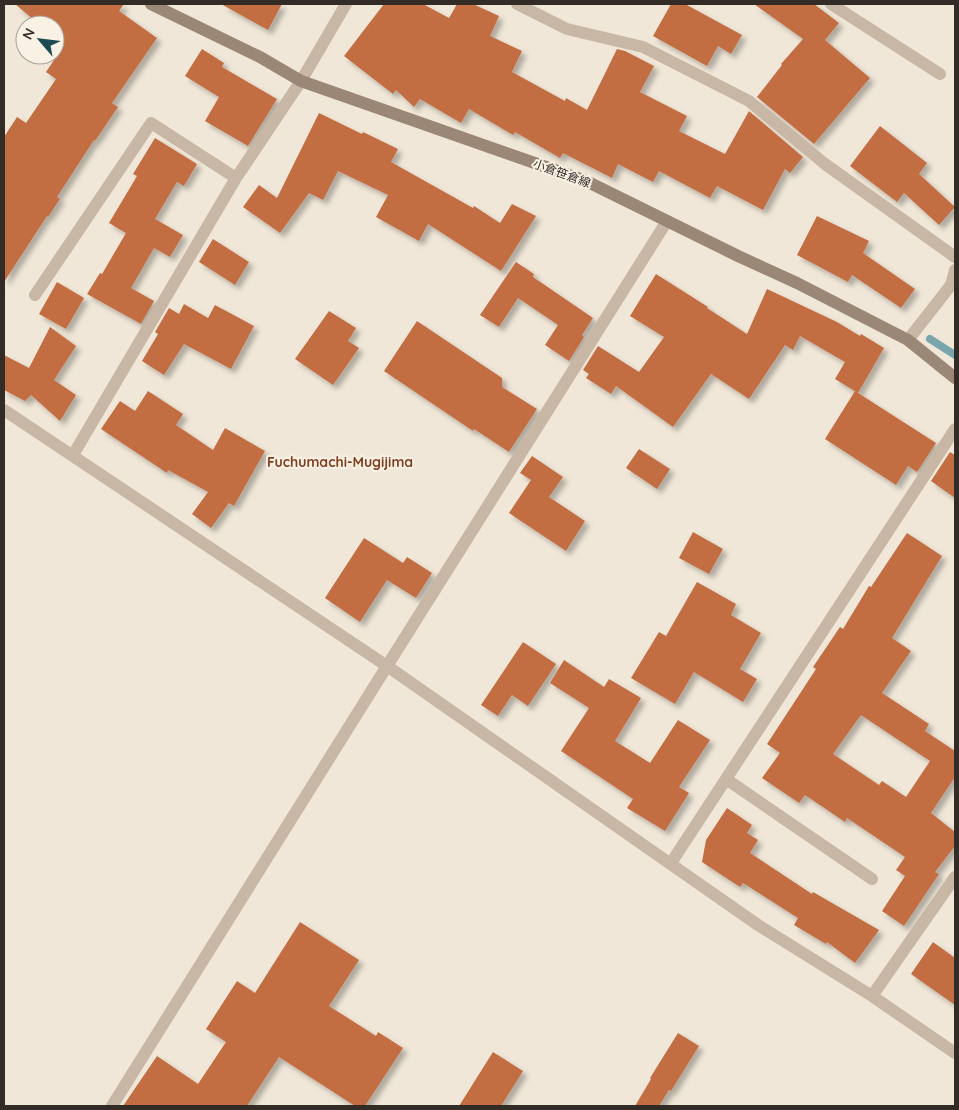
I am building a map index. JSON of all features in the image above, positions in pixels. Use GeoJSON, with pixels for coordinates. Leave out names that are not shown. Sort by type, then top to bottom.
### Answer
{"type":"FeatureCollection","features":[{"type":"Feature","properties":{"kind":"main road","name":"小倉笹倉線"},"geometry":{"type":"LineString","coordinates":[[151,4],[260,57],[301,81],[586,181],[796,283],[908,340],[955,378]]}},
{"type":"Feature","properties":{"kind":"street"},"geometry":{"type":"LineString","coordinates":[[73,455],[236,178],[301,81],[346,4]]}},
{"type":"Feature","properties":{"kind":"street"},"geometry":{"type":"LineString","coordinates":[[517,4],[567,29],[643,47],[749,101],[825,164],[955,257]]}},
{"type":"Feature","properties":{"kind":"street"},"geometry":{"type":"LineString","coordinates":[[831,4],[940,74]]}},
{"type":"Feature","properties":{"kind":"street"},"geometry":{"type":"LineString","coordinates":[[35,295],[151,123],[236,178]]}},
{"type":"Feature","properties":{"kind":"street"},"geometry":{"type":"LineString","coordinates":[[112,1106],[667,221]]}},
{"type":"Feature","properties":{"kind":"street"},"geometry":{"type":"LineString","coordinates":[[908,340],[951,284],[955,270]]}},
{"type":"Feature","properties":{"kind":"street"},"geometry":{"type":"LineString","coordinates":[[4,410],[387,666],[758,925],[872,996],[955,1053]]}},
{"type":"Feature","properties":{"kind":"street"},"geometry":{"type":"LineString","coordinates":[[671,863],[955,429]]}},
{"type":"Feature","properties":{"kind":"street"},"geometry":{"type":"LineString","coordinates":[[726,779],[872,879]]}},
{"type":"Feature","properties":{"kind":"street"},"geometry":{"type":"LineString","coordinates":[[872,996],[955,877]]}},
{"type":"Feature","properties":{"kind":"building"},"geometry":{"type":"Polygon","coordinates":[[[15,4],[124,4],[119,11],[157,38],[112,103],[118,107],[94,140],[57,197],[60,199],[4,282],[4,137],[17,117],[26,123],[56,79],[46,72],[51,65],[65,65],[65,15],[28,15],[15,4]]]}},
{"type":"Feature","properties":{"kind":"building"},"geometry":{"type":"Polygon","coordinates":[[[221,4],[282,4],[268,30],[221,4]]]}},
{"type":"Feature","properties":{"kind":"building"},"geometry":{"type":"Polygon","coordinates":[[[384,4],[423,4],[449,18],[457,4],[473,4],[499,16],[490,36],[522,51],[512,72],[565,101],[566,98],[587,110],[617,49],[625,51],[654,66],[640,92],[687,116],[679,131],[725,154],[749,111],[803,157],[790,173],[785,169],[763,210],[717,186],[710,198],[659,171],[653,182],[618,164],[612,178],[563,153],[560,158],[515,132],[513,135],[469,109],[461,123],[420,99],[414,107],[396,90],[393,94],[344,56],[384,4]]]}},
{"type":"Feature","properties":{"kind":"building"},"geometry":{"type":"Polygon","coordinates":[[[671,4],[685,4],[742,35],[731,54],[718,46],[707,66],[653,36],[671,4]]]}},
{"type":"Feature","properties":{"kind":"building"},"geometry":{"type":"Polygon","coordinates":[[[754,4],[814,4],[839,23],[825,40],[870,78],[814,144],[757,97],[781,64],[803,39],[754,4]]]}},
{"type":"Feature","properties":{"kind":"building"},"geometry":{"type":"Polygon","coordinates":[[[202,49],[224,63],[222,67],[277,99],[248,146],[205,121],[219,97],[185,76],[202,49]]]}},
{"type":"Feature","properties":{"kind":"building"},"geometry":{"type":"Polygon","coordinates":[[[319,113],[398,149],[391,162],[473,208],[474,206],[500,223],[512,204],[536,216],[501,271],[428,224],[419,241],[376,217],[388,195],[338,171],[323,200],[309,193],[280,233],[243,207],[259,185],[277,198],[319,113]]]}},
{"type":"Feature","properties":{"kind":"building"},"geometry":{"type":"Polygon","coordinates":[[[880,126],[927,163],[919,174],[955,207],[939,225],[904,193],[897,202],[850,166],[880,126]]]}},
{"type":"Feature","properties":{"kind":"building"},"geometry":{"type":"Polygon","coordinates":[[[155,138],[197,164],[184,186],[177,182],[155,219],[183,235],[170,257],[154,248],[131,288],[154,301],[141,324],[87,294],[100,273],[102,274],[126,233],[109,223],[137,176],[133,174],[155,138]]]}},
{"type":"Feature","properties":{"kind":"building"},"geometry":{"type":"Polygon","coordinates":[[[817,216],[869,241],[863,253],[915,289],[901,308],[852,275],[848,282],[797,255],[817,216]]]}},
{"type":"Feature","properties":{"kind":"building"},"geometry":{"type":"Polygon","coordinates":[[[213,239],[249,262],[235,285],[199,262],[213,239]]]}},
{"type":"Feature","properties":{"kind":"building"},"geometry":{"type":"Polygon","coordinates":[[[516,262],[534,274],[533,277],[593,318],[569,361],[545,345],[558,325],[518,298],[499,327],[480,315],[516,262]]]}},
{"type":"Feature","properties":{"kind":"building"},"geometry":{"type":"Polygon","coordinates":[[[656,274],[747,334],[767,289],[837,322],[860,336],[861,334],[884,348],[858,393],[835,379],[845,362],[800,336],[793,350],[785,345],[749,399],[711,374],[673,427],[616,386],[611,394],[586,378],[589,374],[583,370],[598,346],[639,372],[664,337],[630,316],[656,274]]]}},
{"type":"Feature","properties":{"kind":"building"},"geometry":{"type":"Polygon","coordinates":[[[57,282],[84,298],[66,329],[39,314],[57,282]]]}},
{"type":"Feature","properties":{"kind":"building"},"geometry":{"type":"Polygon","coordinates":[[[184,304],[208,318],[215,305],[254,326],[231,369],[184,344],[164,375],[142,361],[158,334],[155,332],[169,308],[179,314],[184,304]]]}},
{"type":"Feature","properties":{"kind":"building"},"geometry":{"type":"Polygon","coordinates":[[[329,311],[356,328],[348,341],[359,348],[333,385],[295,359],[329,311]]]}},
{"type":"Feature","properties":{"kind":"building"},"geometry":{"type":"Polygon","coordinates":[[[417,321],[502,378],[502,387],[537,409],[509,452],[474,429],[473,431],[384,371],[417,321]]]}},
{"type":"Feature","properties":{"kind":"building"},"geometry":{"type":"Polygon","coordinates":[[[50,327],[76,346],[54,380],[76,395],[60,421],[31,395],[25,401],[4,390],[4,355],[29,368],[50,327]]]}},
{"type":"Feature","properties":{"kind":"building"},"geometry":{"type":"Polygon","coordinates":[[[148,391],[183,414],[176,425],[213,450],[225,428],[265,451],[234,506],[229,503],[211,528],[192,514],[208,492],[168,470],[167,473],[101,429],[120,401],[135,411],[148,391]]]}},
{"type":"Feature","properties":{"kind":"building"},"geometry":{"type":"Polygon","coordinates":[[[855,391],[936,443],[917,472],[908,466],[896,485],[825,439],[855,391]]]}},
{"type":"Feature","properties":{"kind":"building"},"geometry":{"type":"Polygon","coordinates":[[[639,449],[670,469],[657,489],[626,468],[639,449]]]}},
{"type":"Feature","properties":{"kind":"building"},"geometry":{"type":"Polygon","coordinates":[[[950,452],[955,455],[955,498],[931,481],[950,452]]]}},
{"type":"Feature","properties":{"kind":"building"},"geometry":{"type":"Polygon","coordinates":[[[532,456],[563,477],[549,497],[585,521],[566,551],[509,513],[531,480],[520,473],[532,456]]]}},
{"type":"Feature","properties":{"kind":"building"},"geometry":{"type":"Polygon","coordinates":[[[693,532],[723,549],[709,574],[679,558],[693,532]]]}},
{"type":"Feature","properties":{"kind":"building"},"geometry":{"type":"Polygon","coordinates":[[[907,533],[942,556],[892,638],[911,651],[882,693],[929,724],[925,731],[955,751],[955,777],[931,813],[955,832],[955,846],[935,872],[939,874],[904,926],[882,911],[905,876],[896,870],[905,857],[847,818],[845,822],[805,795],[799,803],[762,778],[780,753],[767,744],[816,669],[813,667],[840,627],[843,629],[869,586],[871,587],[907,533]],[[861,715],[833,754],[879,785],[882,781],[906,797],[930,761],[861,715]]]}},
{"type":"Feature","properties":{"kind":"building"},"geometry":{"type":"Polygon","coordinates":[[[364,538],[403,563],[407,557],[432,573],[416,598],[387,580],[360,622],[325,598],[364,538]]]}},
{"type":"Feature","properties":{"kind":"building"},"geometry":{"type":"Polygon","coordinates":[[[697,582],[736,604],[731,615],[761,633],[740,669],[757,679],[743,702],[694,672],[675,704],[631,678],[659,632],[666,636],[697,582]]]}},
{"type":"Feature","properties":{"kind":"building"},"geometry":{"type":"Polygon","coordinates":[[[523,642],[556,664],[528,706],[512,695],[498,716],[481,705],[523,642]]]}},
{"type":"Feature","properties":{"kind":"building"},"geometry":{"type":"Polygon","coordinates":[[[564,660],[604,687],[609,679],[641,698],[615,741],[650,763],[678,720],[710,740],[679,787],[689,793],[665,831],[627,808],[633,799],[561,751],[589,708],[550,683],[564,660]]]}},
{"type":"Feature","properties":{"kind":"building"},"geometry":{"type":"Polygon","coordinates":[[[727,808],[752,825],[747,833],[758,840],[750,853],[812,894],[813,892],[879,930],[855,963],[827,942],[826,944],[794,925],[798,918],[743,883],[740,887],[702,862],[706,840],[727,808]]]}},
{"type":"Feature","properties":{"kind":"building"},"geometry":{"type":"Polygon","coordinates":[[[300,922],[359,960],[329,1006],[376,1036],[378,1032],[403,1048],[365,1106],[355,1106],[279,1057],[247,1106],[123,1106],[157,1056],[198,1084],[226,1042],[206,1029],[237,981],[255,993],[300,922]]]}},
{"type":"Feature","properties":{"kind":"building"},"geometry":{"type":"Polygon","coordinates":[[[933,942],[955,958],[955,1005],[911,974],[933,942]]]}},
{"type":"Feature","properties":{"kind":"building"},"geometry":{"type":"Polygon","coordinates":[[[678,1033],[699,1046],[671,1091],[669,1090],[659,1106],[635,1106],[650,1078],[678,1033]]]}},
{"type":"Feature","properties":{"kind":"building"},"geometry":{"type":"Polygon","coordinates":[[[493,1052],[523,1071],[501,1106],[459,1106],[493,1052]]]}},
{"type":"Feature","properties":{"kind":"waterway"},"geometry":{"type":"LineString","coordinates":[[930,339],[955,355]]}},
{"type":"Feature","properties":{"kind":"district","name":"Fuchumachi-Mugijima"},"geometry":{"type":"Point","coordinates":[340,462]}}]}
